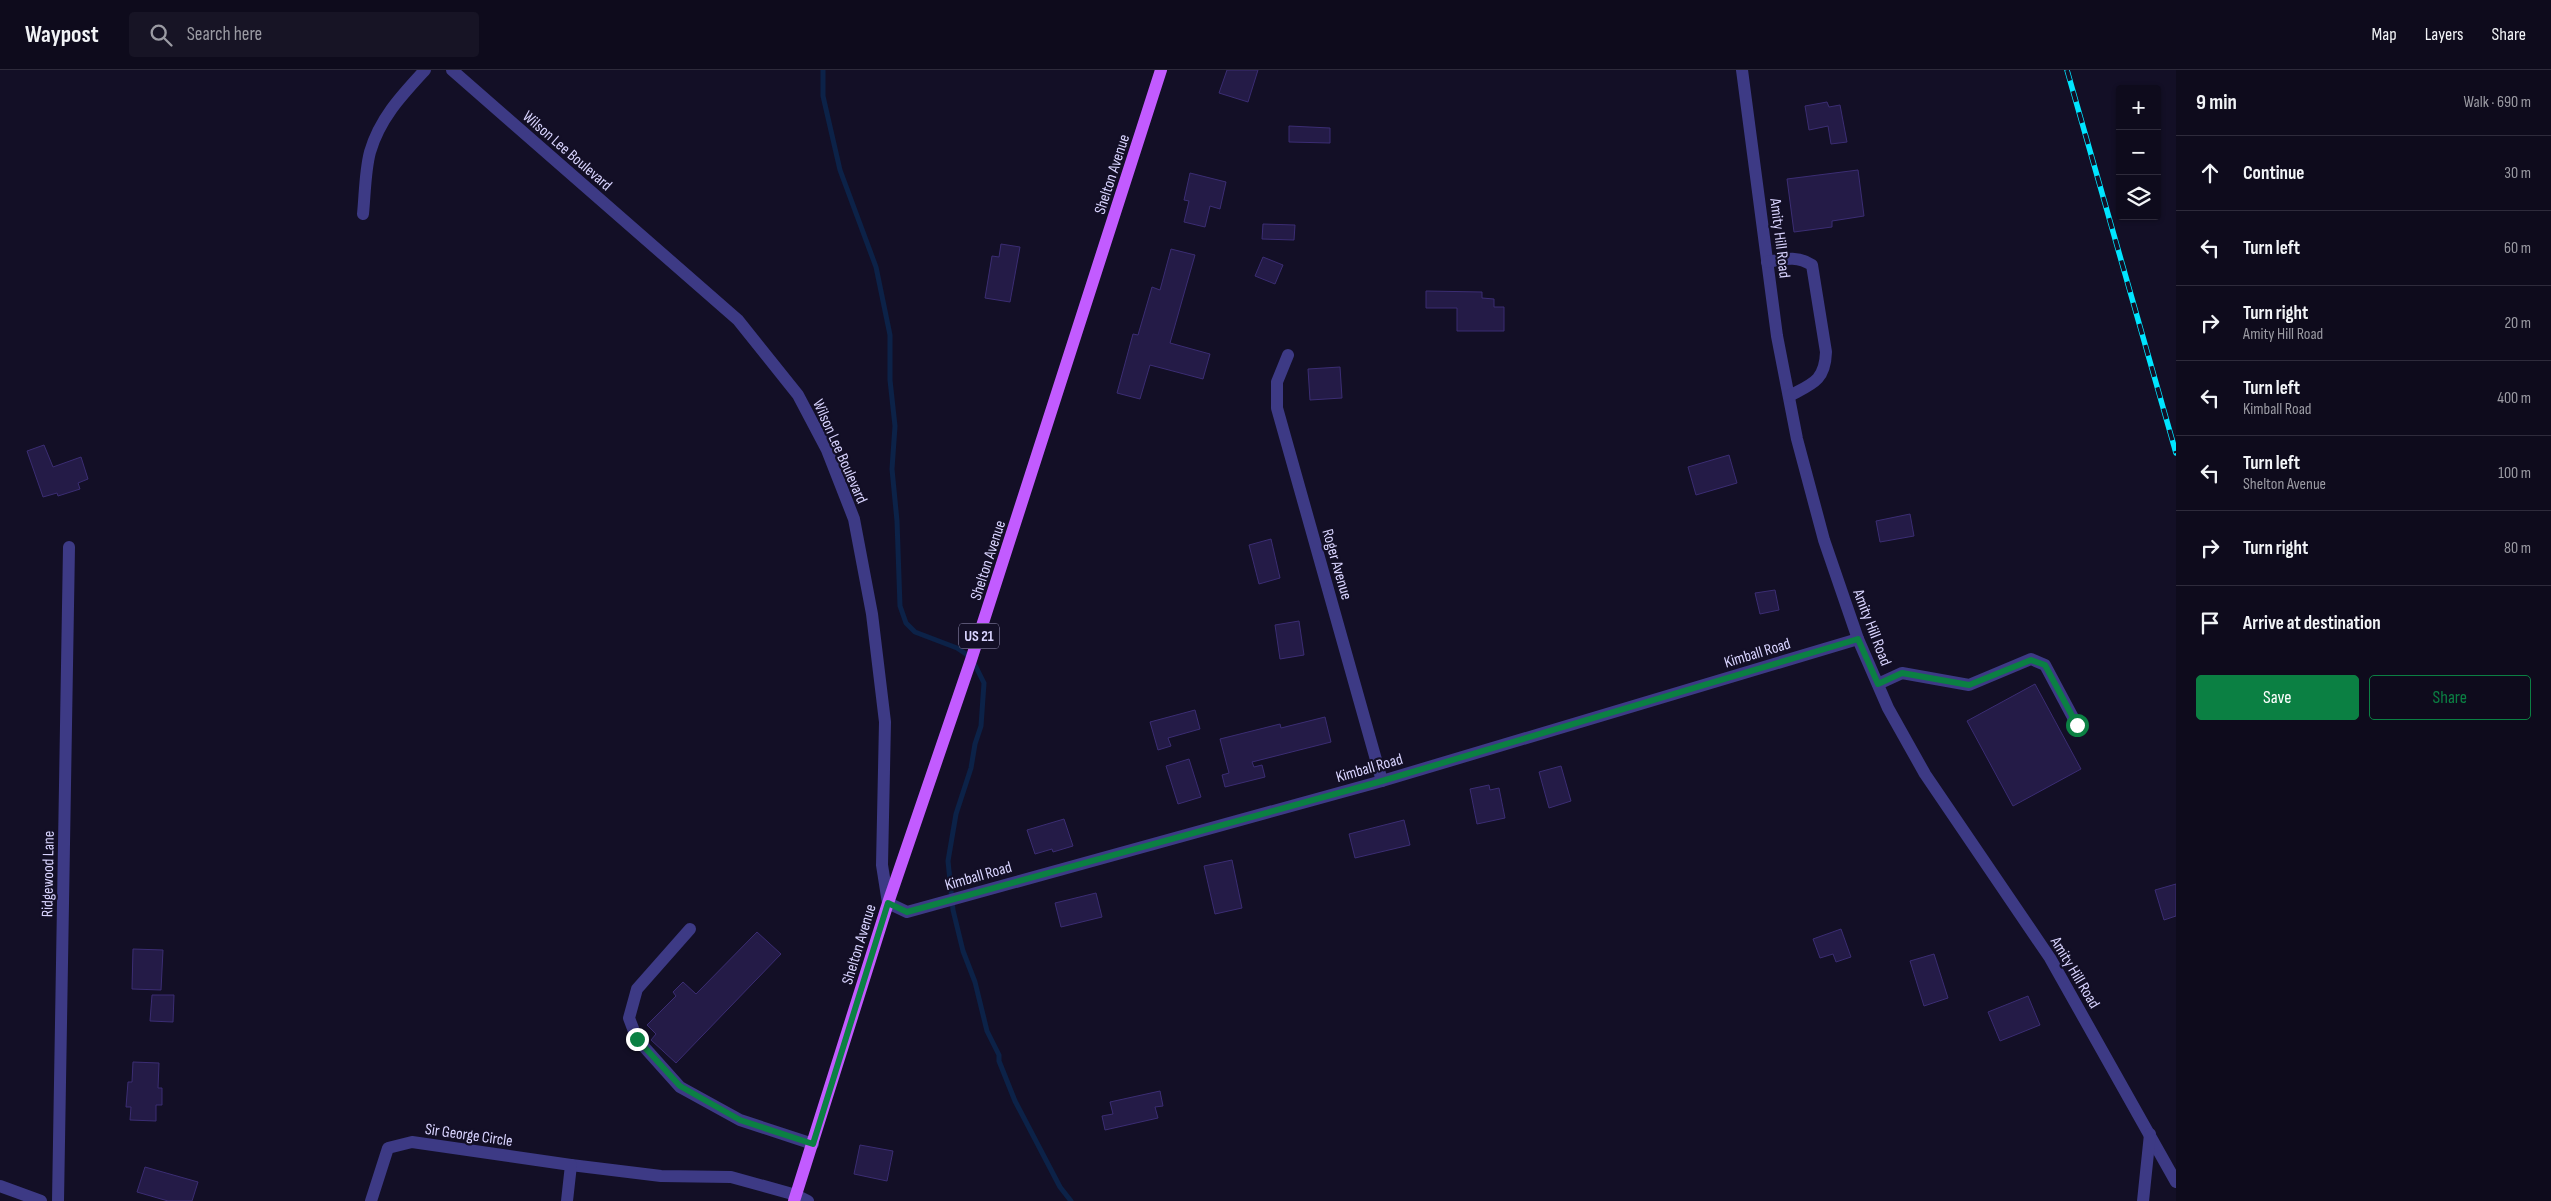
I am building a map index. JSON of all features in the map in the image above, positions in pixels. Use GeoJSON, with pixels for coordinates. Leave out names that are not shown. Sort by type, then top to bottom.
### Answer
{"type":"FeatureCollection","features":[{"type":"Feature","properties":{"kind":"main road","name":"Shelton Avenue"},"geometry":{"type":"LineString","coordinates":[[795,1198],[888,903],[972,660],[1159,70]]}},
{"type":"Feature","properties":{"kind":"street"},"geometry":{"type":"LineString","coordinates":[[363,214],[370,154],[380,125],[397,100],[425,70]]}},
{"type":"Feature","properties":{"kind":"street","name":"Wilson Lee Boulevard"},"geometry":{"type":"LineString","coordinates":[[452,70],[738,320],[798,395],[827,450],[854,519],[872,614],[885,722],[882,865],[888,903]]}},
{"type":"Feature","properties":{"kind":"street","name":"Amity Hill Road"},"geometry":{"type":"LineString","coordinates":[[1742,70],[1777,336],[1797,439],[1824,540],[1858,639],[1888,708],[1925,774],[2050,958],[2176,1182]]}},
{"type":"Feature","properties":{"kind":"street"},"geometry":{"type":"LineString","coordinates":[[1767,262],[1792,257],[1804,259],[1812,265],[1826,352],[1825,367],[1817,381],[1789,396]]}},
{"type":"Feature","properties":{"kind":"street","name":"Roger Avenue"},"geometry":{"type":"LineString","coordinates":[[1288,355],[1277,382],[1277,408],[1382,781]]}},
{"type":"Feature","properties":{"kind":"street","name":"Ridgewood Lane"},"geometry":{"type":"LineString","coordinates":[[58,1201],[69,547]]}},
{"type":"Feature","properties":{"kind":"street","name":"Kimball Road"},"geometry":{"type":"LineString","coordinates":[[888,903],[907,912],[1382,781],[1858,639]]}},
{"type":"Feature","properties":{"kind":"street"},"geometry":{"type":"LineString","coordinates":[[1878,684],[1902,673],[1969,685],[2031,660],[2045,665],[2077,725]]}},
{"type":"Feature","properties":{"kind":"street"},"geometry":{"type":"LineString","coordinates":[[690,929],[636,989],[629,1018],[637,1039],[680,1086],[740,1120],[813,1144]]}},
{"type":"Feature","properties":{"kind":"street"},"geometry":{"type":"LineString","coordinates":[[2143,1201],[2150,1134]]}},
{"type":"Feature","properties":{"kind":"street","name":"Sir George Circle"},"geometry":{"type":"LineString","coordinates":[[371,1201],[388,1148],[412,1142],[661,1176],[731,1177],[808,1201]]}},
{"type":"Feature","properties":{"kind":"street"},"geometry":{"type":"LineString","coordinates":[[567,1201],[571,1165]]}},
{"type":"Feature","properties":{"kind":"street"},"geometry":{"type":"LineString","coordinates":[[0,1186],[41,1201]]}},
{"type":"Feature","properties":{"kind":"building"},"geometry":{"type":"Polygon","coordinates":[[[1227,70],[1258,70],[1248,102],[1219,93],[1227,70]]]}},
{"type":"Feature","properties":{"kind":"building"},"geometry":{"type":"Polygon","coordinates":[[[1827,102],[1829,107],[1840,105],[1847,142],[1831,144],[1828,126],[1809,130],[1805,106],[1827,102]]]}},
{"type":"Feature","properties":{"kind":"building"},"geometry":{"type":"Polygon","coordinates":[[[1289,126],[1330,128],[1330,143],[1289,142],[1289,126]]]}},
{"type":"Feature","properties":{"kind":"building"},"geometry":{"type":"Polygon","coordinates":[[[1858,170],[1864,216],[1832,221],[1832,227],[1794,232],[1787,179],[1858,170]]]}},
{"type":"Feature","properties":{"kind":"building"},"geometry":{"type":"Polygon","coordinates":[[[1190,173],[1226,182],[1220,209],[1210,206],[1205,227],[1184,222],[1189,201],[1184,200],[1190,173]]]}},
{"type":"Feature","properties":{"kind":"building"},"geometry":{"type":"Polygon","coordinates":[[[1263,224],[1295,225],[1294,240],[1262,239],[1263,224]]]}},
{"type":"Feature","properties":{"kind":"building"},"geometry":{"type":"Polygon","coordinates":[[[1001,244],[1020,247],[1010,302],[985,298],[992,256],[999,257],[1001,244]]]}},
{"type":"Feature","properties":{"kind":"building"},"geometry":{"type":"Polygon","coordinates":[[[1171,249],[1195,255],[1170,343],[1210,354],[1203,379],[1150,365],[1140,399],[1117,393],[1133,334],[1138,335],[1152,287],[1160,290],[1171,249]]]}},
{"type":"Feature","properties":{"kind":"building"},"geometry":{"type":"Polygon","coordinates":[[[1263,257],[1283,265],[1275,284],[1255,276],[1263,257]]]}},
{"type":"Feature","properties":{"kind":"building"},"geometry":{"type":"Polygon","coordinates":[[[1426,291],[1482,292],[1482,298],[1494,299],[1494,307],[1504,307],[1504,331],[1457,331],[1457,308],[1426,308],[1426,291]]]}},
{"type":"Feature","properties":{"kind":"building"},"geometry":{"type":"Polygon","coordinates":[[[1340,367],[1342,398],[1310,400],[1308,369],[1340,367]]]}},
{"type":"Feature","properties":{"kind":"building"},"geometry":{"type":"Polygon","coordinates":[[[44,445],[53,467],[81,457],[88,479],[78,483],[80,489],[58,496],[57,493],[43,497],[27,451],[44,445]]]}},
{"type":"Feature","properties":{"kind":"building"},"geometry":{"type":"Polygon","coordinates":[[[1729,455],[1737,483],[1696,495],[1688,467],[1729,455]]]}},
{"type":"Feature","properties":{"kind":"building"},"geometry":{"type":"Polygon","coordinates":[[[1910,514],[1914,536],[1880,542],[1876,521],[1910,514]]]}},
{"type":"Feature","properties":{"kind":"building"},"geometry":{"type":"Polygon","coordinates":[[[1271,539],[1280,578],[1259,584],[1249,545],[1271,539]]]}},
{"type":"Feature","properties":{"kind":"building"},"geometry":{"type":"Polygon","coordinates":[[[1775,590],[1779,610],[1760,614],[1755,593],[1775,590]]]}},
{"type":"Feature","properties":{"kind":"building"},"geometry":{"type":"Polygon","coordinates":[[[1299,621],[1304,655],[1280,659],[1275,625],[1299,621]]]}},
{"type":"Feature","properties":{"kind":"building"},"geometry":{"type":"Polygon","coordinates":[[[2035,684],[2081,769],[2013,806],[1967,721],[2035,684]]]}},
{"type":"Feature","properties":{"kind":"building"},"geometry":{"type":"Polygon","coordinates":[[[1195,710],[1200,729],[1168,738],[1171,746],[1158,750],[1150,722],[1195,710]]]}},
{"type":"Feature","properties":{"kind":"building"},"geometry":{"type":"Polygon","coordinates":[[[1325,717],[1331,742],[1252,762],[1254,767],[1262,765],[1265,777],[1225,787],[1222,775],[1229,773],[1220,739],[1280,724],[1281,728],[1325,717]]]}},
{"type":"Feature","properties":{"kind":"building"},"geometry":{"type":"Polygon","coordinates":[[[1189,759],[1201,797],[1178,804],[1166,766],[1189,759]]]}},
{"type":"Feature","properties":{"kind":"building"},"geometry":{"type":"Polygon","coordinates":[[[1561,766],[1571,801],[1549,808],[1539,772],[1561,766]]]}},
{"type":"Feature","properties":{"kind":"building"},"geometry":{"type":"Polygon","coordinates":[[[1489,785],[1490,790],[1499,788],[1505,818],[1477,824],[1470,789],[1489,785]]]}},
{"type":"Feature","properties":{"kind":"building"},"geometry":{"type":"Polygon","coordinates":[[[1064,819],[1073,846],[1053,852],[1052,849],[1035,854],[1027,830],[1064,819]]]}},
{"type":"Feature","properties":{"kind":"building"},"geometry":{"type":"Polygon","coordinates":[[[1404,820],[1410,845],[1355,858],[1349,834],[1404,820]]]}},
{"type":"Feature","properties":{"kind":"building"},"geometry":{"type":"Polygon","coordinates":[[[1232,860],[1242,908],[1215,914],[1204,866],[1232,860]]]}},
{"type":"Feature","properties":{"kind":"building"},"geometry":{"type":"Polygon","coordinates":[[[2176,884],[2176,916],[2164,920],[2155,890],[2176,884]]]}},
{"type":"Feature","properties":{"kind":"building"},"geometry":{"type":"Polygon","coordinates":[[[1096,893],[1102,917],[1061,927],[1055,903],[1096,893]]]}},
{"type":"Feature","properties":{"kind":"building"},"geometry":{"type":"Polygon","coordinates":[[[1841,929],[1851,957],[1836,962],[1833,954],[1820,958],[1813,939],[1841,929]]]}},
{"type":"Feature","properties":{"kind":"building"},"geometry":{"type":"Polygon","coordinates":[[[757,932],[781,954],[676,1063],[651,1040],[656,1034],[647,1025],[676,996],[673,992],[683,982],[696,994],[757,932]]]}},
{"type":"Feature","properties":{"kind":"building"},"geometry":{"type":"Polygon","coordinates":[[[133,949],[163,950],[161,990],[132,989],[133,949]]]}},
{"type":"Feature","properties":{"kind":"building"},"geometry":{"type":"Polygon","coordinates":[[[1934,954],[1948,998],[1924,1006],[1910,961],[1934,954]]]}},
{"type":"Feature","properties":{"kind":"building"},"geometry":{"type":"Polygon","coordinates":[[[152,995],[174,995],[173,1022],[150,1021],[152,995]]]}},
{"type":"Feature","properties":{"kind":"building"},"geometry":{"type":"Polygon","coordinates":[[[2028,996],[2040,1025],[2000,1041],[1988,1012],[2028,996]]]}},
{"type":"Feature","properties":{"kind":"building"},"geometry":{"type":"Polygon","coordinates":[[[133,1062],[159,1063],[158,1088],[162,1088],[162,1105],[156,1105],[156,1121],[130,1120],[131,1107],[126,1107],[128,1082],[132,1082],[133,1062]]]}},
{"type":"Feature","properties":{"kind":"building"},"geometry":{"type":"Polygon","coordinates":[[[1160,1091],[1163,1106],[1155,1107],[1158,1118],[1105,1130],[1102,1116],[1113,1114],[1110,1102],[1160,1091]]]}},
{"type":"Feature","properties":{"kind":"building"},"geometry":{"type":"Polygon","coordinates":[[[860,1145],[893,1151],[887,1181],[854,1174],[860,1145]]]}},
{"type":"Feature","properties":{"kind":"building"},"geometry":{"type":"Polygon","coordinates":[[[145,1167],[198,1182],[192,1201],[168,1201],[137,1192],[145,1167]]]}},
{"type":"Feature","properties":{"kind":"waterway"},"geometry":{"type":"LineString","coordinates":[[823,70],[823,96],[840,170],[876,267],[890,335],[890,380],[895,426],[892,469],[897,521],[900,606],[906,623],[915,632],[957,648],[966,654],[975,665],[984,683],[981,726],[975,744],[971,768],[956,814],[948,861],[953,910],[963,951],[975,982],[987,1031],[999,1055],[999,1061],[1015,1101],[1060,1187],[1071,1201]]}},
{"type":"Feature","properties":{"kind":"railway"},"geometry":{"type":"LineString","coordinates":[[2067,70],[2176,453]]}},
{"type":"Feature","properties":{"kind":"route"},"geometry":{"type":"LineString","coordinates":[[637,1039],[680,1086],[740,1120],[813,1144],[888,903],[907,912],[1122,851],[1382,781],[1858,639],[1878,684],[1902,673],[1969,685],[2031,660],[2045,665],[2077,725]]}}]}
